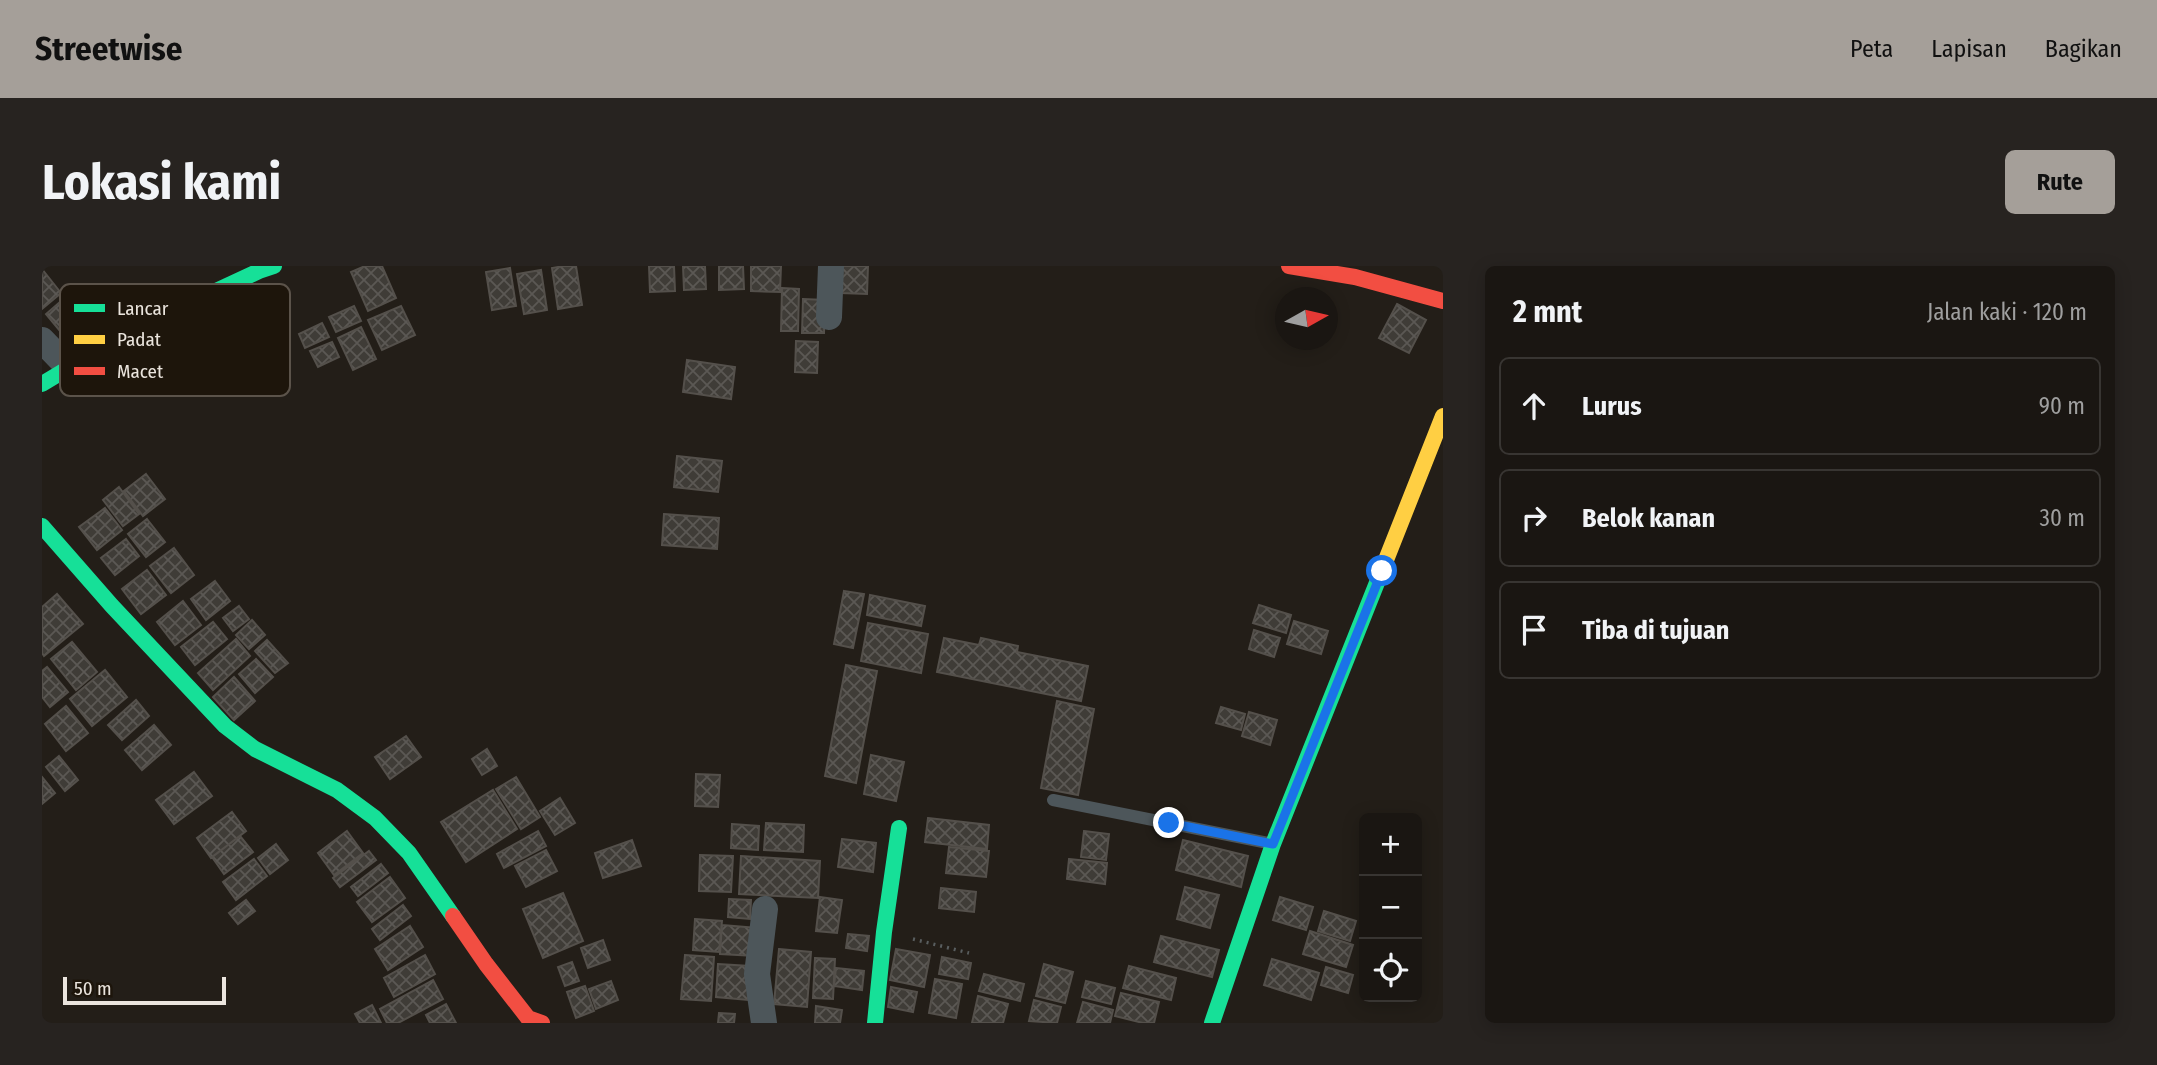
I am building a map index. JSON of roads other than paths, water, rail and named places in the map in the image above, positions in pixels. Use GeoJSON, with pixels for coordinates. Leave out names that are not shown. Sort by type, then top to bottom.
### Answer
{"type":"FeatureCollection","features":[{"type":"Feature","properties":{"kind":"street"},"geometry":{"type":"LineString","coordinates":[[231,284],[274,266]]}},
{"type":"Feature","properties":{"kind":"street"},"geometry":{"type":"LineString","coordinates":[[830,317],[831,266]]}},
{"type":"Feature","properties":{"kind":"street"},"geometry":{"type":"LineString","coordinates":[[1289,266],[1355,277],[1443,301]]}},
{"type":"Feature","properties":{"kind":"street"},"geometry":{"type":"LineString","coordinates":[[42,340],[60,359]]}},
{"type":"Feature","properties":{"kind":"street"},"geometry":{"type":"LineString","coordinates":[[42,384],[60,373]]}},
{"type":"Feature","properties":{"kind":"street"},"geometry":{"type":"LineString","coordinates":[[1212,1023],[1273,844],[1443,416]]}},
{"type":"Feature","properties":{"kind":"street"},"geometry":{"type":"LineString","coordinates":[[42,526],[112,606],[225,726],[255,749],[337,790],[375,818],[409,853],[529,1021]]}},
{"type":"Feature","properties":{"kind":"street"},"geometry":{"type":"LineString","coordinates":[[875,1023],[884,932],[900,828]]}},
{"type":"Feature","properties":{"kind":"street"},"geometry":{"type":"LineString","coordinates":[[764,1023],[757,974],[765,909]]}},
{"type":"Feature","properties":{"kind":"lane"},"geometry":{"type":"LineString","coordinates":[[1053,800],[1273,844]]}}]}
